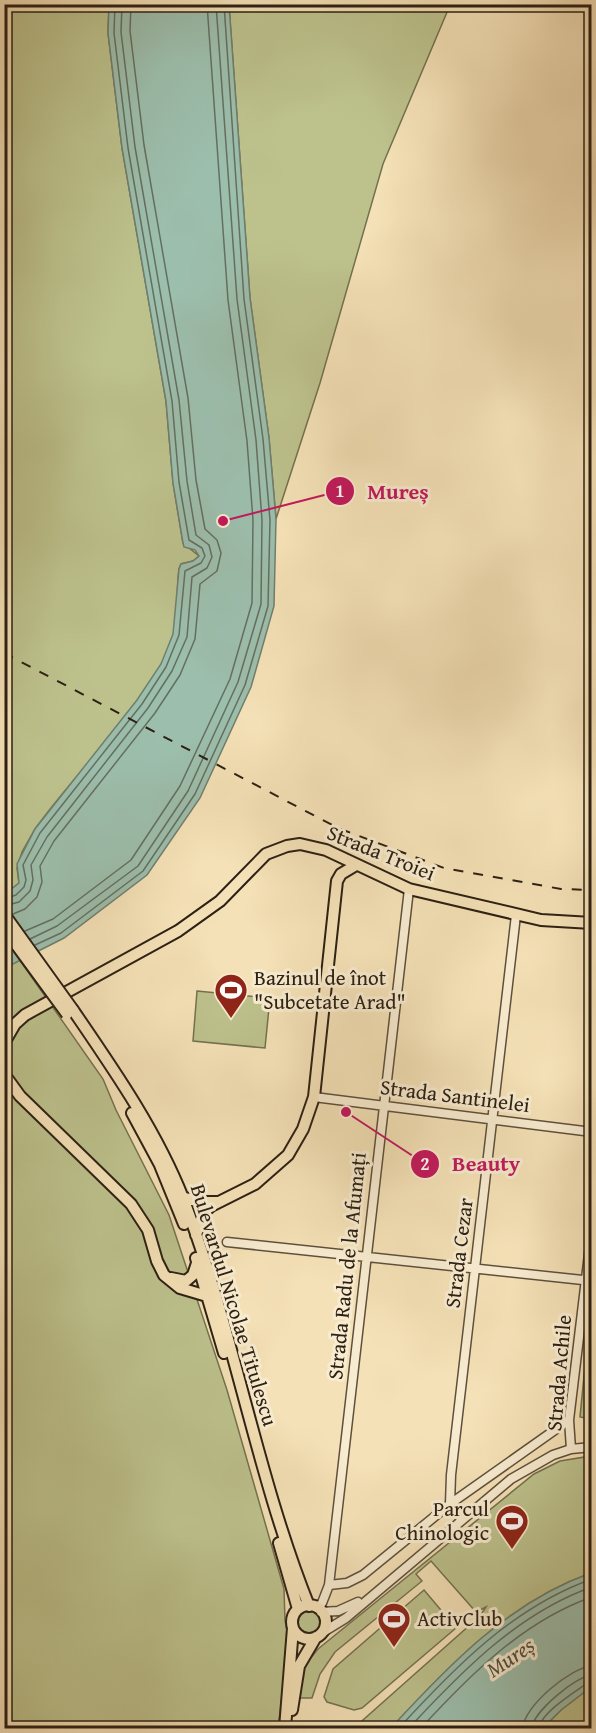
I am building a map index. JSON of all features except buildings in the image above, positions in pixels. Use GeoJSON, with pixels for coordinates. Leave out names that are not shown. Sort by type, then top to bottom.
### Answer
{"type":"FeatureCollection","features":[{"type":"Feature","properties":{"kind":"main road","name":"Strada Troiei"},"geometry":{"type":"LineString","coordinates":[[4,1043],[15,1024],[25,1015],[198,918],[220,902],[266,854],[300,844],[326,850],[409,889],[542,920],[591,923]]}},
{"type":"Feature","properties":{"kind":"main road"},"geometry":{"type":"LineString","coordinates":[[196,1235],[203,1213],[217,1202],[240,1192],[277,1167],[288,1155],[303,1129],[314,1097],[337,881],[341,874],[356,865]]}},
{"type":"Feature","properties":{"kind":"main road","name":"Bulevardul Nicolae Titulescu"},"geometry":{"type":"LineString","coordinates":[[4,914],[150,1128],[182,1197],[196,1235],[291,1559],[312,1609]]}},
{"type":"Feature","properties":{"kind":"main road","name":"Bulevardul Nicolae Titulescu"},"geometry":{"type":"LineString","coordinates":[[4,928],[70,1012],[141,1129],[171,1191],[197,1262],[312,1609]]}},
{"type":"Feature","properties":{"kind":"main road"},"geometry":{"type":"LineString","coordinates":[[4,1074],[20,1096],[131,1204],[148,1230],[157,1261],[164,1275],[174,1285],[207,1296]]}},
{"type":"Feature","properties":{"kind":"main road"},"geometry":{"type":"LineString","coordinates":[[182,1197],[199,1202],[217,1202]]}},
{"type":"Feature","properties":{"kind":"main road"},"geometry":{"type":"LineString","coordinates":[[164,1275],[186,1281],[193,1275],[197,1262]]}},
{"type":"Feature","properties":{"kind":"main road"},"geometry":{"type":"LineString","coordinates":[[312,1609],[325,1623],[299,1666],[287,1728],[292,1619],[312,1609]]}},
{"type":"Feature","properties":{"kind":"main road"},"geometry":{"type":"LineString","coordinates":[[293,1628],[301,1637],[318,1636]]}},
{"type":"Feature","properties":{"kind":"street","name":"Strada Radu de la Afumați"},"geometry":{"type":"LineString","coordinates":[[312,1609],[322,1604],[329,1585],[409,889]]}},
{"type":"Feature","properties":{"kind":"street","name":"Strada Cezar"},"geometry":{"type":"LineString","coordinates":[[450,1504],[451,1475],[516,915]]}},
{"type":"Feature","properties":{"kind":"street","name":"Strada Santinelei"},"geometry":{"type":"LineString","coordinates":[[314,1097],[591,1132]]}},
{"type":"Feature","properties":{"kind":"street","name":"Strada Achile"},"geometry":{"type":"LineString","coordinates":[[571,1449],[569,1420],[589,1281],[591,1229]]}},
{"type":"Feature","properties":{"kind":"street"},"geometry":{"type":"LineString","coordinates":[[227,1242],[589,1281]]}},
{"type":"Feature","properties":{"kind":"street"},"geometry":{"type":"LineString","coordinates":[[329,1585],[347,1583],[363,1575],[450,1504],[569,1420]]}},
{"type":"Feature","properties":{"kind":"street"},"geometry":{"type":"LineString","coordinates":[[318,1636],[346,1618],[461,1519],[534,1464],[571,1449],[591,1447]]}},
{"type":"Feature","properties":{"kind":"street"},"geometry":{"type":"LineString","coordinates":[[450,1504],[461,1519]]}},
{"type":"Feature","properties":{"kind":"street"},"geometry":{"type":"LineString","coordinates":[[312,1609],[345,1609],[369,1596]]}},
{"type":"Feature","properties":{"kind":"green space"},"geometry":{"type":"Polygon","coordinates":[[[5,5],[109,5],[108,33],[122,148],[166,401],[173,483],[183,543],[199,556],[193,561],[181,564],[179,569],[174,633],[165,657],[151,682],[113,734],[35,829],[22,852],[17,868],[19,883],[5,894],[5,5]]]}},
{"type":"Feature","properties":{"kind":"green space"},"geometry":{"type":"Polygon","coordinates":[[[229,5],[450,5],[383,164],[320,383],[276,519],[269,438],[250,298],[229,5]]]}},
{"type":"Feature","properties":{"kind":"green space"},"geometry":{"type":"Polygon","coordinates":[[[19,959],[103,1079],[116,1110],[169,1215],[227,1390],[284,1589],[285,1621],[289,1640],[278,1728],[5,1728],[4,968],[19,959]]]}},
{"type":"Feature","properties":{"kind":"green space","name":"Bazinul de înot \"Subcetate Arad\""},"geometry":{"type":"Polygon","coordinates":[[[197,991],[270,998],[265,1048],[193,1041],[197,991]]]}},
{"type":"Feature","properties":{"kind":"green space"},"geometry":{"type":"Polygon","coordinates":[[[590,1315],[592,1315],[591,1419],[580,1417],[590,1315]]]}},
{"type":"Feature","properties":{"kind":"green space"},"geometry":{"type":"Polygon","coordinates":[[[591,1456],[591,1573],[561,1585],[507,1618],[458,1659],[391,1728],[354,1728],[480,1616],[486,1607],[476,1612],[431,1561],[416,1574],[422,1581],[335,1652],[320,1674],[312,1698],[298,1698],[305,1665],[318,1649],[534,1474],[560,1461],[591,1456]]]}},
{"type":"Feature","properties":{"kind":"green space","name":"ActivClub"},"geometry":{"type":"Polygon","coordinates":[[[424,1590],[456,1628],[362,1708],[354,1710],[327,1702],[324,1697],[333,1669],[424,1590]]]}},
{"type":"Feature","properties":{"kind":"green space"},"geometry":{"type":"Polygon","coordinates":[[[309,1610],[314,1611],[320,1617],[320,1627],[314,1633],[309,1634],[304,1633],[298,1627],[297,1622],[298,1617],[304,1611],[309,1610]]]}},
{"type":"Feature","properties":{"kind":"green space"},"geometry":{"type":"Polygon","coordinates":[[[591,1687],[591,1728],[543,1728],[561,1710],[591,1687]]]}},
{"type":"Feature","properties":{"kind":"water"},"geometry":{"type":"Polygon","coordinates":[[[109,5],[229,5],[250,298],[269,438],[276,519],[274,606],[251,687],[200,798],[147,875],[64,938],[5,968],[5,894],[19,883],[17,864],[35,829],[137,700],[161,664],[173,634],[179,569],[181,564],[193,561],[199,556],[195,550],[184,547],[173,483],[166,401],[122,148],[108,33],[109,5]]]}},
{"type":"Feature","properties":{"kind":"water"},"geometry":{"type":"Polygon","coordinates":[[[591,1573],[591,1687],[561,1710],[543,1728],[391,1728],[458,1659],[507,1618],[561,1585],[591,1573]]]}},
{"type":"Feature","properties":{"kind":"railway"},"geometry":{"type":"LineString","coordinates":[[4,653],[338,828],[444,868],[561,889],[592,890]]}},
{"type":"Feature","properties":{"kind":"place","name":"Mureș"},"geometry":{"type":"Point","coordinates":[223,521]}},
{"type":"Feature","properties":{"kind":"place","name":"Bazinul de înot \"Subcetate Arad\""},"geometry":{"type":"Point","coordinates":[231,1019]}},
{"type":"Feature","properties":{"kind":"place","name":"Beauty"},"geometry":{"type":"Point","coordinates":[346,1112]}},
{"type":"Feature","properties":{"kind":"place","name":"Parcul Chinologic"},"geometry":{"type":"Point","coordinates":[512,1550]}},
{"type":"Feature","properties":{"kind":"place","name":"ActivClub"},"geometry":{"type":"Point","coordinates":[394,1648]}}]}
